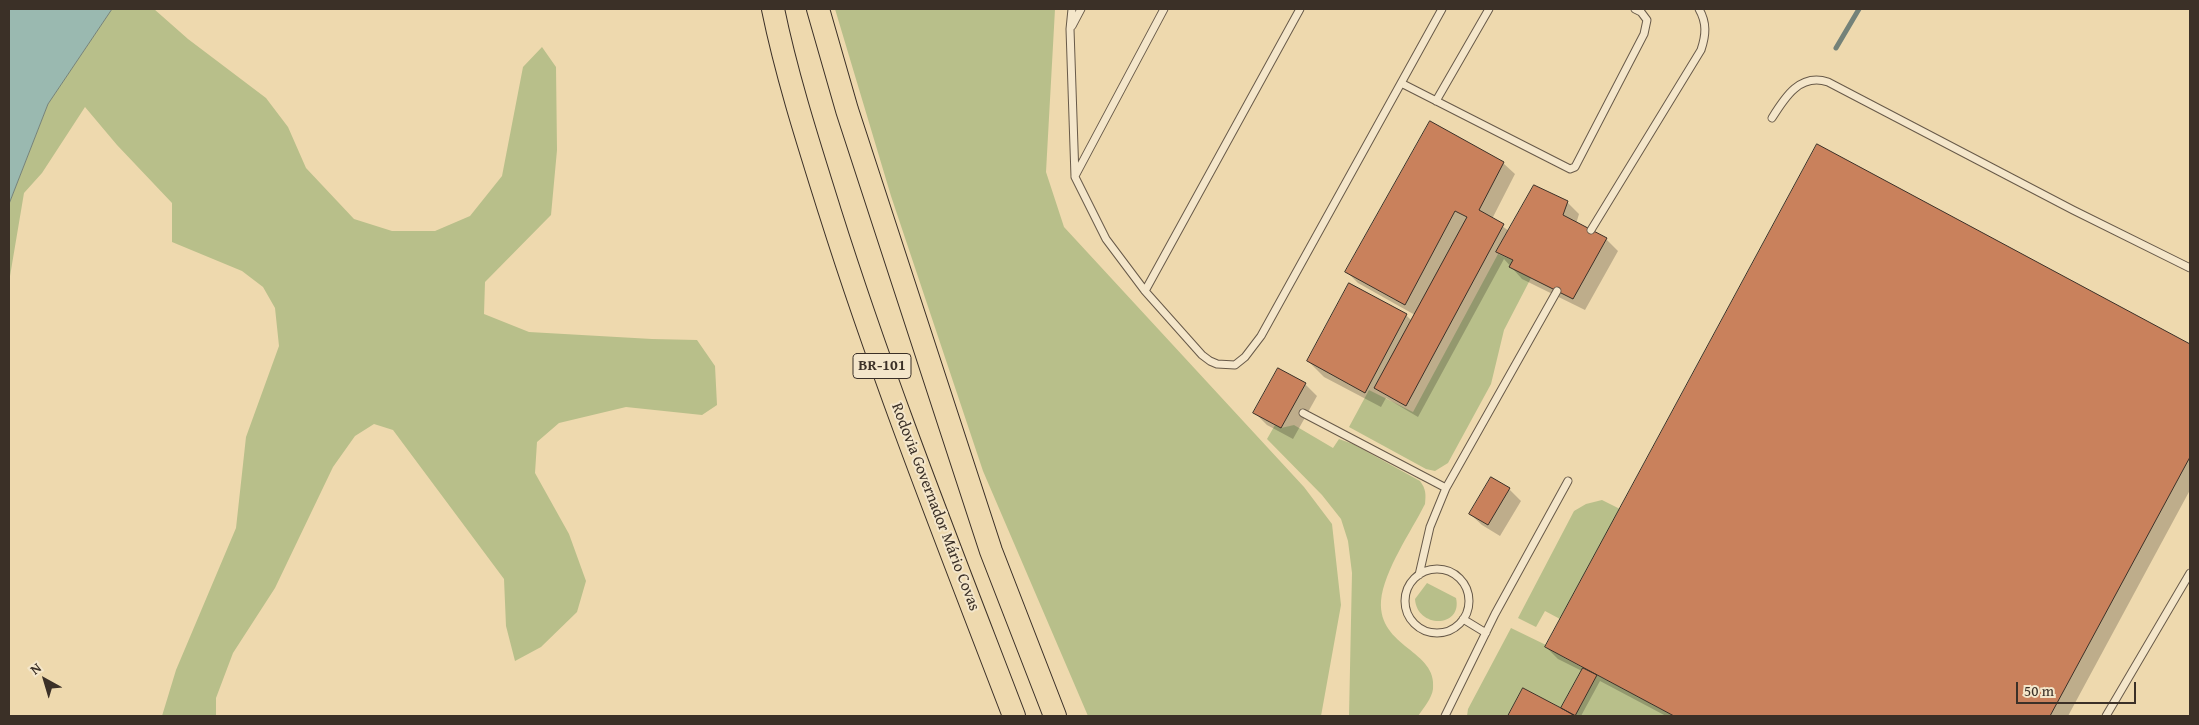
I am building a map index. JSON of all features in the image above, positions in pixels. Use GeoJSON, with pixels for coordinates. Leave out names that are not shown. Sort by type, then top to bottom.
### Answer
{"type":"FeatureCollection","features":[{"type":"Feature","properties":{"kind":"highway","name":"Rodovia Governador Mário Covas"},"geometry":{"type":"LineString","coordinates":[[772,9],[814,160],[886,379],[1014,716]]}},
{"type":"Feature","properties":{"kind":"highway","name":"BR-101"},"geometry":{"type":"LineString","coordinates":[[818,9],[847,110],[991,551],[1055,716]]}},
{"type":"Feature","properties":{"kind":"lane"},"geometry":{"type":"LineString","coordinates":[[1072,9],[1070,29],[1074,177],[1106,239],[1145,291],[1202,355],[1210,361],[1226,366],[1234,365],[1245,357],[1261,336],[1442,9]]}},
{"type":"Feature","properties":{"kind":"lane"},"geometry":{"type":"LineString","coordinates":[[1070,29],[1081,9]]}},
{"type":"Feature","properties":{"kind":"lane"},"geometry":{"type":"LineString","coordinates":[[1074,177],[1164,9]]}},
{"type":"Feature","properties":{"kind":"lane"},"geometry":{"type":"LineString","coordinates":[[1145,291],[1300,9]]}},
{"type":"Feature","properties":{"kind":"lane"},"geometry":{"type":"LineString","coordinates":[[1436,102],[1489,9]]}},
{"type":"Feature","properties":{"kind":"lane"},"geometry":{"type":"LineString","coordinates":[[1401,83],[1570,169],[1573,168],[1644,34],[1647,20],[1645,15],[1635,9]]}},
{"type":"Feature","properties":{"kind":"lane"},"geometry":{"type":"LineString","coordinates":[[1591,230],[1701,50],[1705,38],[1705,22],[1699,9]]}},
{"type":"Feature","properties":{"kind":"lane"},"geometry":{"type":"LineString","coordinates":[[1772,118],[1788,93],[1799,85],[1813,79],[1828,82],[2064,206],[2190,268]]}},
{"type":"Feature","properties":{"kind":"lane"},"geometry":{"type":"LineString","coordinates":[[1419,575],[1430,526],[1446,488],[1557,291]]}},
{"type":"Feature","properties":{"kind":"lane"},"geometry":{"type":"LineString","coordinates":[[1303,413],[1446,488]]}},
{"type":"Feature","properties":{"kind":"lane"},"geometry":{"type":"LineString","coordinates":[[1445,716],[1486,633],[1568,481]]}},
{"type":"Feature","properties":{"kind":"lane"},"geometry":{"type":"LineString","coordinates":[[1431,570],[1443,570],[1455,574],[1463,583],[1468,595],[1468,607],[1463,619],[1454,628],[1443,632],[1431,633],[1419,628],[1410,619],[1406,608],[1405,595],[1410,584],[1419,575],[1431,570]]}},
{"type":"Feature","properties":{"kind":"lane"},"geometry":{"type":"LineString","coordinates":[[2106,716],[2190,573]]}},
{"type":"Feature","properties":{"kind":"lane"},"geometry":{"type":"LineString","coordinates":[[1463,619],[1486,633]]}},
{"type":"Feature","properties":{"kind":"green space"},"geometry":{"type":"Polygon","coordinates":[[[112,9],[154,9],[188,39],[266,98],[288,127],[306,168],[354,219],[392,231],[435,231],[470,216],[502,176],[523,67],[542,47],[556,67],[557,150],[551,215],[485,282],[484,314],[529,332],[697,340],[715,366],[717,405],[702,415],[626,407],[559,423],[537,442],[535,473],[569,534],[586,581],[577,612],[541,647],[515,661],[506,626],[504,579],[393,430],[374,424],[355,436],[333,467],[275,588],[233,653],[216,698],[216,716],[162,716],[176,670],[236,528],[246,437],[279,346],[275,308],[263,287],[242,271],[172,242],[172,203],[117,145],[85,107],[42,173],[24,193],[9,282],[9,204],[48,104],[112,9]]]}},
{"type":"Feature","properties":{"kind":"green space"},"geometry":{"type":"Polygon","coordinates":[[[835,9],[1055,9],[1046,172],[1064,227],[1304,487],[1332,524],[1341,605],[1321,716],[1088,716],[983,471],[891,196],[835,9]]]}},
{"type":"Feature","properties":{"kind":"green space"},"geometry":{"type":"Polygon","coordinates":[[[1498,254],[1513,260],[1509,267],[1531,278],[1504,330],[1491,384],[1448,463],[1435,471],[1426,469],[1349,427],[1369,390],[1413,412],[1498,254]]]}},
{"type":"Feature","properties":{"kind":"green space"},"geometry":{"type":"Polygon","coordinates":[[[1275,425],[1281,428],[1294,425],[1333,448],[1339,439],[1353,444],[1420,481],[1423,487],[1425,504],[1387,577],[1381,601],[1383,617],[1389,629],[1397,639],[1427,665],[1432,676],[1432,692],[1418,716],[1349,716],[1352,573],[1348,541],[1341,519],[1322,495],[1267,439],[1275,425]]]}},
{"type":"Feature","properties":{"kind":"green space"},"geometry":{"type":"Polygon","coordinates":[[[1602,500],[1620,509],[1560,619],[1545,611],[1536,627],[1518,618],[1574,511],[1586,504],[1602,500]]]}},
{"type":"Feature","properties":{"kind":"green space"},"geometry":{"type":"Polygon","coordinates":[[[1427,583],[1456,598],[1456,608],[1453,615],[1439,621],[1423,616],[1418,609],[1415,599],[1427,583]]]}},
{"type":"Feature","properties":{"kind":"green space"},"geometry":{"type":"Polygon","coordinates":[[[1511,628],[1546,645],[1545,647],[1583,668],[1561,708],[1523,688],[1508,716],[1467,716],[1468,709],[1511,628]]]}},
{"type":"Feature","properties":{"kind":"green space"},"geometry":{"type":"Polygon","coordinates":[[[1597,675],[1674,716],[1575,716],[1597,675]]]}},
{"type":"Feature","properties":{"kind":"water"},"geometry":{"type":"Polygon","coordinates":[[[9,9],[112,9],[48,104],[9,204],[9,9]]]}},
{"type":"Feature","properties":{"kind":"building"},"geometry":{"type":"Polygon","coordinates":[[[1430,121],[1504,162],[1479,210],[1504,224],[1406,406],[1374,388],[1467,217],[1455,211],[1405,305],[1345,272],[1430,121]]]}},
{"type":"Feature","properties":{"kind":"building"},"geometry":{"type":"Polygon","coordinates":[[[1817,144],[2190,344],[2190,457],[2050,716],[1674,716],[1545,647],[1817,144]]]}},
{"type":"Feature","properties":{"kind":"building"},"geometry":{"type":"Polygon","coordinates":[[[1534,185],[1568,201],[1563,215],[1607,238],[1573,299],[1509,267],[1513,260],[1496,252],[1534,185]]]}},
{"type":"Feature","properties":{"kind":"building"},"geometry":{"type":"Polygon","coordinates":[[[1349,283],[1407,314],[1365,393],[1307,361],[1349,283]]]}},
{"type":"Feature","properties":{"kind":"building"},"geometry":{"type":"Polygon","coordinates":[[[1278,368],[1306,383],[1281,428],[1253,413],[1278,368]]]}},
{"type":"Feature","properties":{"kind":"building"},"geometry":{"type":"Polygon","coordinates":[[[1491,477],[1510,488],[1488,525],[1469,514],[1491,477]]]}},
{"type":"Feature","properties":{"kind":"building"},"geometry":{"type":"Polygon","coordinates":[[[1583,668],[1597,675],[1575,716],[1561,708],[1583,668]]]}},
{"type":"Feature","properties":{"kind":"building"},"geometry":{"type":"Polygon","coordinates":[[[1523,688],[1561,708],[1576,716],[1508,716],[1523,688]]]}},
{"type":"Feature","properties":{"kind":"waterway"},"geometry":{"type":"LineString","coordinates":[[1836,48],[1859,9]]}}]}
